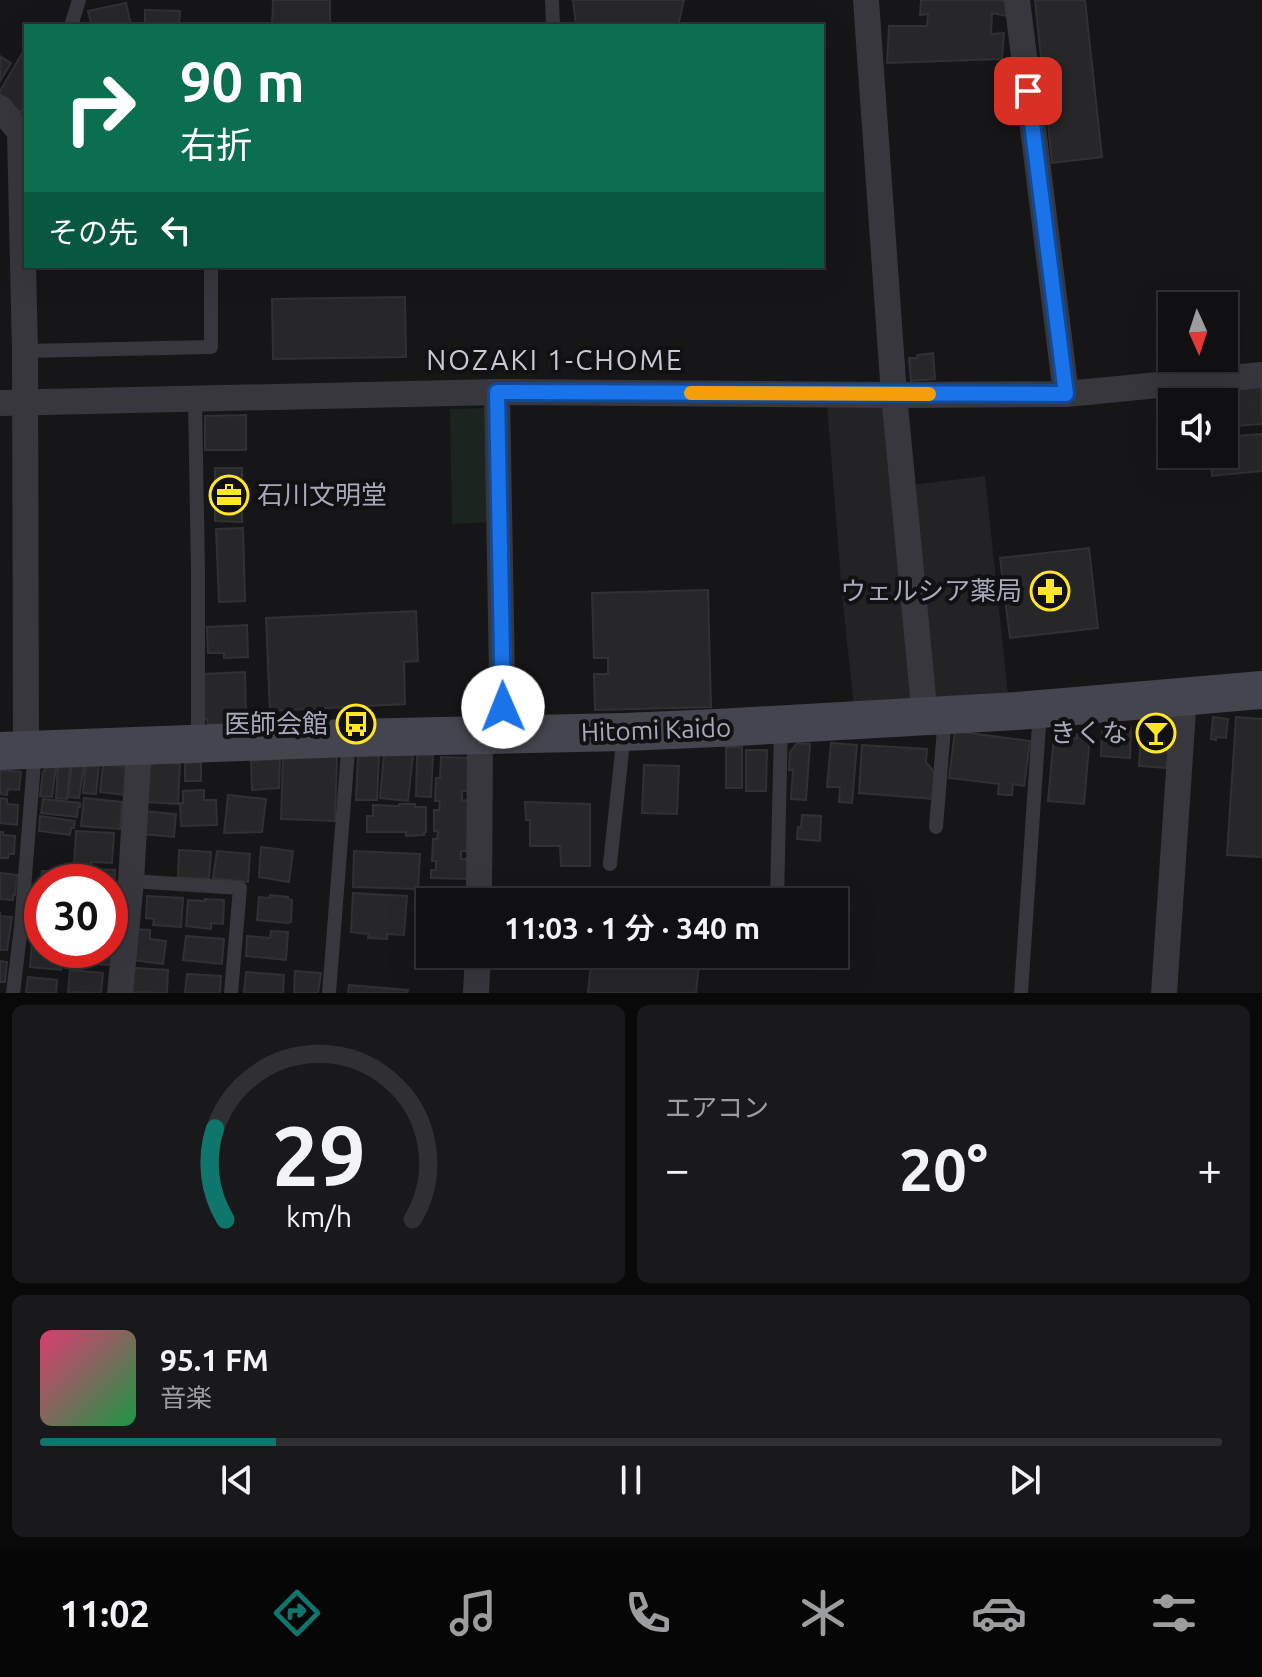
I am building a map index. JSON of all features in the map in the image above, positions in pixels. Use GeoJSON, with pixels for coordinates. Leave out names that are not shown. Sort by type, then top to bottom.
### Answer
{"type":"FeatureCollection","features":[{"type":"Feature","properties":{"kind":"main road","name":"Hitomi Kaido"},"geometry":{"type":"LineString","coordinates":[[20,750],[781,725],[935,717],[1262,690]]}},
{"type":"Feature","properties":{"kind":"street"},"geometry":{"type":"LineString","coordinates":[[866,0],[894,395],[935,717]]}},
{"type":"Feature","properties":{"kind":"street"},"geometry":{"type":"LineString","coordinates":[[1017,0],[1066,394]]}},
{"type":"Feature","properties":{"kind":"street"},"geometry":{"type":"LineString","coordinates":[[0,108],[23,139],[24,263]]}},
{"type":"Feature","properties":{"kind":"street"},"geometry":{"type":"LineString","coordinates":[[20,750],[12,403],[25,351],[24,268]]}},
{"type":"Feature","properties":{"kind":"street"},"geometry":{"type":"LineString","coordinates":[[12,403],[497,392],[1066,394],[1262,375]]}},
{"type":"Feature","properties":{"kind":"street"},"geometry":{"type":"LineString","coordinates":[[480,888],[492,734],[497,392]]}},
{"type":"Feature","properties":{"kind":"street"},"geometry":{"type":"LineString","coordinates":[[1164,993],[1184,696]]}},
{"type":"Feature","properties":{"kind":"street"},"geometry":{"type":"LineString","coordinates":[[120,993],[139,746]]}},
{"type":"Feature","properties":{"kind":"street"},"geometry":{"type":"LineString","coordinates":[[476,993],[477,968]]}},
{"type":"Feature","properties":{"kind":"lane"},"geometry":{"type":"LineString","coordinates":[[72,24],[79,0]]}},
{"type":"Feature","properties":{"kind":"lane"},"geometry":{"type":"LineString","coordinates":[[552,0],[553,24]]}},
{"type":"Feature","properties":{"kind":"lane"},"geometry":{"type":"LineString","coordinates":[[25,351],[211,347],[211,268]]}},
{"type":"Feature","properties":{"kind":"lane"},"geometry":{"type":"LineString","coordinates":[[195,400],[198,743]]}},
{"type":"Feature","properties":{"kind":"lane"},"geometry":{"type":"LineString","coordinates":[[1021,993],[1040,709]]}},
{"type":"Feature","properties":{"kind":"lane"},"geometry":{"type":"LineString","coordinates":[[935,717],[936,827]]}},
{"type":"Feature","properties":{"kind":"lane"},"geometry":{"type":"LineString","coordinates":[[777,888],[781,725]]}},
{"type":"Feature","properties":{"kind":"lane"},"geometry":{"type":"LineString","coordinates":[[610,864],[624,732]]}},
{"type":"Feature","properties":{"kind":"lane"},"geometry":{"type":"LineString","coordinates":[[329,993],[349,738]]}},
{"type":"Feature","properties":{"kind":"lane"},"geometry":{"type":"LineString","coordinates":[[13,993],[21,927],[20,750]]}},
{"type":"Feature","properties":{"kind":"lane"},"geometry":{"type":"LineString","coordinates":[[131,881],[240,888],[231,993]]}},
{"type":"Feature","properties":{"kind":"shaded area"},"geometry":{"type":"Polygon","coordinates":[[[899,402],[911,485],[985,476],[1008,695],[854,707],[827,404],[899,402]]]}},
{"type":"Feature","properties":{"kind":"shaded area"},"geometry":{"type":"Polygon","coordinates":[[[487,408],[490,522],[452,524],[450,409],[487,408]]]}},
{"type":"Feature","properties":{"kind":"building"},"geometry":{"type":"Polygon","coordinates":[[[273,0],[330,0],[330,24],[272,24],[273,0]]]}},
{"type":"Feature","properties":{"kind":"building"},"geometry":{"type":"Polygon","coordinates":[[[573,0],[684,0],[678,24],[576,24],[573,0]]]}},
{"type":"Feature","properties":{"kind":"building"},"geometry":{"type":"Polygon","coordinates":[[[921,0],[1005,0],[1007,16],[992,13],[991,34],[1004,33],[1002,59],[887,63],[889,26],[927,26],[928,14],[920,15],[921,0]]]}},
{"type":"Feature","properties":{"kind":"building"},"geometry":{"type":"Polygon","coordinates":[[[1035,0],[1085,0],[1102,157],[1052,163],[1035,0]]]}},
{"type":"Feature","properties":{"kind":"building"},"geometry":{"type":"Polygon","coordinates":[[[126,3],[131,24],[91,24],[88,11],[126,3]]]}},
{"type":"Feature","properties":{"kind":"building"},"geometry":{"type":"Polygon","coordinates":[[[145,10],[180,11],[179,24],[145,24],[145,10]]]}},
{"type":"Feature","properties":{"kind":"building"},"geometry":{"type":"Polygon","coordinates":[[[23,52],[24,107],[21,112],[0,100],[0,91],[23,52]]]}},
{"type":"Feature","properties":{"kind":"building"},"geometry":{"type":"Polygon","coordinates":[[[0,56],[11,63],[0,81],[0,56]]]}},
{"type":"Feature","properties":{"kind":"building"},"geometry":{"type":"Polygon","coordinates":[[[405,297],[406,357],[273,359],[272,299],[405,297]]]}},
{"type":"Feature","properties":{"kind":"building"},"geometry":{"type":"Polygon","coordinates":[[[933,353],[935,379],[911,381],[909,358],[933,353]]]}},
{"type":"Feature","properties":{"kind":"building"},"geometry":{"type":"Polygon","coordinates":[[[1261,386],[1262,424],[1238,426],[1238,388],[1261,386]]]}},
{"type":"Feature","properties":{"kind":"building"},"geometry":{"type":"Polygon","coordinates":[[[246,415],[246,450],[205,450],[205,416],[246,415]]]}},
{"type":"Feature","properties":{"kind":"building"},"geometry":{"type":"Polygon","coordinates":[[[1262,434],[1262,471],[1212,476],[1211,468],[1238,468],[1238,436],[1262,434]]]}},
{"type":"Feature","properties":{"kind":"building"},"geometry":{"type":"Polygon","coordinates":[[[215,468],[242,468],[242,522],[215,521],[215,468]]]}},
{"type":"Feature","properties":{"kind":"building"},"geometry":{"type":"Polygon","coordinates":[[[243,528],[245,601],[219,602],[216,529],[243,528]]]}},
{"type":"Feature","properties":{"kind":"building"},"geometry":{"type":"Polygon","coordinates":[[[1089,548],[1098,628],[1010,638],[1000,558],[1089,548]]]}},
{"type":"Feature","properties":{"kind":"building"},"geometry":{"type":"Polygon","coordinates":[[[708,590],[711,707],[595,710],[594,674],[608,674],[608,658],[594,658],[592,593],[708,590]]]}},
{"type":"Feature","properties":{"kind":"building"},"geometry":{"type":"Polygon","coordinates":[[[416,611],[418,661],[404,662],[405,704],[270,711],[266,618],[416,611]]]}},
{"type":"Feature","properties":{"kind":"building"},"geometry":{"type":"Polygon","coordinates":[[[247,625],[248,657],[224,658],[224,653],[208,653],[207,627],[247,625]]]}},
{"type":"Feature","properties":{"kind":"building"},"geometry":{"type":"Polygon","coordinates":[[[245,672],[246,719],[233,720],[233,724],[208,725],[207,719],[204,719],[202,674],[245,672]]]}},
{"type":"Feature","properties":{"kind":"building"},"geometry":{"type":"Polygon","coordinates":[[[1213,717],[1228,719],[1226,738],[1211,739],[1213,717]]]}},
{"type":"Feature","properties":{"kind":"building"},"geometry":{"type":"Polygon","coordinates":[[[1236,717],[1262,719],[1262,857],[1227,855],[1236,717]]]}},
{"type":"Feature","properties":{"kind":"building"},"geometry":{"type":"Polygon","coordinates":[[[1142,722],[1170,724],[1167,768],[1139,766],[1142,722]]]}},
{"type":"Feature","properties":{"kind":"building"},"geometry":{"type":"Polygon","coordinates":[[[1102,727],[1131,728],[1130,758],[1101,756],[1102,727]]]}},
{"type":"Feature","properties":{"kind":"building"},"geometry":{"type":"Polygon","coordinates":[[[955,731],[1030,741],[1024,786],[1013,784],[1012,795],[1007,795],[998,794],[999,784],[949,778],[955,731]]]}},
{"type":"Feature","properties":{"kind":"building"},"geometry":{"type":"Polygon","coordinates":[[[1077,734],[1090,735],[1084,804],[1048,801],[1054,736],[1077,738],[1077,734]]]}},
{"type":"Feature","properties":{"kind":"building"},"geometry":{"type":"Polygon","coordinates":[[[797,743],[810,744],[806,800],[791,799],[793,770],[789,770],[790,752],[797,743]]]}},
{"type":"Feature","properties":{"kind":"building"},"geometry":{"type":"Polygon","coordinates":[[[831,743],[857,745],[852,803],[839,802],[840,787],[827,787],[831,743]]]}},
{"type":"Feature","properties":{"kind":"building"},"geometry":{"type":"Polygon","coordinates":[[[862,745],[927,749],[926,762],[935,773],[933,799],[859,793],[862,745]]]}},
{"type":"Feature","properties":{"kind":"building"},"geometry":{"type":"Polygon","coordinates":[[[726,747],[742,747],[742,788],[726,788],[726,747]]]}},
{"type":"Feature","properties":{"kind":"building"},"geometry":{"type":"Polygon","coordinates":[[[746,750],[767,750],[766,791],[746,791],[746,750]]]}},
{"type":"Feature","properties":{"kind":"building"},"geometry":{"type":"Polygon","coordinates":[[[417,754],[433,754],[431,797],[416,796],[417,754]]]}},
{"type":"Feature","properties":{"kind":"building"},"geometry":{"type":"Polygon","coordinates":[[[337,755],[335,821],[281,819],[283,757],[337,755]]]}},
{"type":"Feature","properties":{"kind":"building"},"geometry":{"type":"Polygon","coordinates":[[[379,755],[377,800],[356,800],[358,756],[379,755]]]}},
{"type":"Feature","properties":{"kind":"building"},"geometry":{"type":"Polygon","coordinates":[[[384,755],[413,755],[408,801],[380,798],[384,755]]]}},
{"type":"Feature","properties":{"kind":"building"},"geometry":{"type":"Polygon","coordinates":[[[441,757],[469,758],[469,791],[462,791],[462,800],[470,801],[469,851],[461,851],[461,859],[469,859],[469,879],[431,878],[431,870],[436,870],[436,861],[432,861],[433,839],[437,839],[438,831],[434,831],[434,810],[439,810],[440,801],[435,801],[441,757]]]}},
{"type":"Feature","properties":{"kind":"building"},"geometry":{"type":"Polygon","coordinates":[[[280,759],[279,788],[252,790],[251,761],[280,759]]]}},
{"type":"Feature","properties":{"kind":"building"},"geometry":{"type":"Polygon","coordinates":[[[201,762],[201,781],[185,781],[185,763],[201,762]]]}},
{"type":"Feature","properties":{"kind":"building"},"geometry":{"type":"Polygon","coordinates":[[[153,763],[180,763],[178,804],[146,802],[149,767],[153,763]]]}},
{"type":"Feature","properties":{"kind":"building"},"geometry":{"type":"Polygon","coordinates":[[[86,764],[99,765],[96,794],[83,793],[86,764]]]}},
{"type":"Feature","properties":{"kind":"building"},"geometry":{"type":"Polygon","coordinates":[[[103,764],[128,767],[124,795],[100,792],[103,764]]]}},
{"type":"Feature","properties":{"kind":"building"},"geometry":{"type":"Polygon","coordinates":[[[58,765],[70,766],[67,799],[56,798],[58,765]]]}},
{"type":"Feature","properties":{"kind":"building"},"geometry":{"type":"Polygon","coordinates":[[[72,765],[84,766],[79,798],[68,797],[72,765]]]}},
{"type":"Feature","properties":{"kind":"building"},"geometry":{"type":"Polygon","coordinates":[[[644,765],[679,766],[677,814],[642,813],[644,765]]]}},
{"type":"Feature","properties":{"kind":"building"},"geometry":{"type":"Polygon","coordinates":[[[48,766],[56,767],[52,797],[40,796],[43,772],[48,766]]]}},
{"type":"Feature","properties":{"kind":"building"},"geometry":{"type":"Polygon","coordinates":[[[2,770],[21,772],[19,790],[8,789],[7,795],[0,794],[2,770]]]}},
{"type":"Feature","properties":{"kind":"building"},"geometry":{"type":"Polygon","coordinates":[[[204,790],[204,800],[216,800],[217,825],[181,826],[183,791],[204,790]]]}},
{"type":"Feature","properties":{"kind":"building"},"geometry":{"type":"Polygon","coordinates":[[[228,795],[266,799],[262,832],[224,833],[228,795]]]}},
{"type":"Feature","properties":{"kind":"building"},"geometry":{"type":"Polygon","coordinates":[[[0,798],[7,799],[7,804],[18,805],[17,825],[0,823],[0,798]]]}},
{"type":"Feature","properties":{"kind":"building"},"geometry":{"type":"Polygon","coordinates":[[[84,798],[122,802],[120,829],[81,826],[84,798]]]}},
{"type":"Feature","properties":{"kind":"building"},"geometry":{"type":"Polygon","coordinates":[[[43,799],[80,803],[77,817],[41,813],[43,799]]]}},
{"type":"Feature","properties":{"kind":"building"},"geometry":{"type":"Polygon","coordinates":[[[525,802],[590,804],[590,866],[561,866],[560,846],[530,846],[530,820],[526,820],[525,802]]]}},
{"type":"Feature","properties":{"kind":"building"},"geometry":{"type":"Polygon","coordinates":[[[373,805],[426,807],[424,835],[367,832],[367,816],[373,816],[373,805]]]}},
{"type":"Feature","properties":{"kind":"building"},"geometry":{"type":"Polygon","coordinates":[[[143,811],[176,814],[174,837],[142,834],[143,811]]]}},
{"type":"Feature","properties":{"kind":"building"},"geometry":{"type":"Polygon","coordinates":[[[802,815],[821,816],[820,841],[797,839],[802,815]]]}},
{"type":"Feature","properties":{"kind":"building"},"geometry":{"type":"Polygon","coordinates":[[[40,816],[75,821],[74,828],[71,828],[70,835],[39,831],[40,816]]]}},
{"type":"Feature","properties":{"kind":"building"},"geometry":{"type":"Polygon","coordinates":[[[76,831],[114,833],[112,863],[74,864],[76,831]]]}},
{"type":"Feature","properties":{"kind":"building"},"geometry":{"type":"Polygon","coordinates":[[[0,832],[15,836],[14,854],[9,854],[8,858],[0,858],[0,832]]]}},
{"type":"Feature","properties":{"kind":"building"},"geometry":{"type":"Polygon","coordinates":[[[261,847],[293,851],[289,882],[259,877],[261,847]]]}},
{"type":"Feature","properties":{"kind":"building"},"geometry":{"type":"Polygon","coordinates":[[[179,850],[211,852],[209,879],[178,878],[179,850]]]}},
{"type":"Feature","properties":{"kind":"building"},"geometry":{"type":"Polygon","coordinates":[[[217,851],[250,854],[248,882],[213,878],[217,851]]]}},
{"type":"Feature","properties":{"kind":"building"},"geometry":{"type":"Polygon","coordinates":[[[354,851],[420,854],[418,888],[353,887],[354,851]]]}},
{"type":"Feature","properties":{"kind":"building"},"geometry":{"type":"Polygon","coordinates":[[[0,873],[17,875],[13,900],[0,899],[0,873]]]}},
{"type":"Feature","properties":{"kind":"building"},"geometry":{"type":"Polygon","coordinates":[[[353,893],[407,896],[404,935],[387,934],[387,939],[368,938],[369,934],[351,932],[353,893]]]}},
{"type":"Feature","properties":{"kind":"building"},"geometry":{"type":"Polygon","coordinates":[[[270,895],[292,900],[291,922],[257,920],[259,897],[270,898],[270,895]]]}},
{"type":"Feature","properties":{"kind":"building"},"geometry":{"type":"Polygon","coordinates":[[[147,896],[183,898],[181,927],[153,925],[154,919],[146,918],[147,896]]]}},
{"type":"Feature","properties":{"kind":"building"},"geometry":{"type":"Polygon","coordinates":[[[188,900],[224,900],[223,924],[211,923],[211,929],[186,926],[188,900]]]}},
{"type":"Feature","properties":{"kind":"building"},"geometry":{"type":"Polygon","coordinates":[[[0,916],[12,917],[7,950],[0,950],[0,916]]]}},
{"type":"Feature","properties":{"kind":"building"},"geometry":{"type":"Polygon","coordinates":[[[135,929],[150,930],[150,939],[166,941],[163,964],[132,960],[135,929]]]}},
{"type":"Feature","properties":{"kind":"building"},"geometry":{"type":"Polygon","coordinates":[[[271,931],[288,932],[286,960],[246,956],[247,936],[270,938],[271,931]]]}},
{"type":"Feature","properties":{"kind":"building"},"geometry":{"type":"Polygon","coordinates":[[[186,936],[224,939],[222,964],[183,960],[186,936]]]}},
{"type":"Feature","properties":{"kind":"building"},"geometry":{"type":"Polygon","coordinates":[[[0,961],[7,962],[5,982],[0,982],[0,961]]]}},
{"type":"Feature","properties":{"kind":"building"},"geometry":{"type":"Polygon","coordinates":[[[591,968],[699,968],[696,993],[588,993],[591,968]]]}},
{"type":"Feature","properties":{"kind":"building"},"geometry":{"type":"Polygon","coordinates":[[[70,970],[103,973],[101,993],[68,992],[70,970]]]}},
{"type":"Feature","properties":{"kind":"building"},"geometry":{"type":"Polygon","coordinates":[[[133,970],[168,970],[167,993],[132,992],[133,970]]]}},
{"type":"Feature","properties":{"kind":"building"},"geometry":{"type":"Polygon","coordinates":[[[295,971],[321,973],[318,993],[294,993],[295,971]]]}},
{"type":"Feature","properties":{"kind":"building"},"geometry":{"type":"Polygon","coordinates":[[[246,972],[284,975],[283,993],[244,993],[246,972]]]}},
{"type":"Feature","properties":{"kind":"building"},"geometry":{"type":"Polygon","coordinates":[[[187,974],[221,976],[220,993],[185,993],[187,974]]]}},
{"type":"Feature","properties":{"kind":"building"},"geometry":{"type":"Polygon","coordinates":[[[28,977],[57,980],[56,993],[26,993],[28,977]]]}},
{"type":"Feature","properties":{"kind":"building"},"geometry":{"type":"Polygon","coordinates":[[[349,985],[408,990],[407,993],[348,993],[349,985]]]}},
{"type":"Feature","properties":{"kind":"slow traffic"},"geometry":{"type":"LineString","coordinates":[[691,393],[929,394]]}},
{"type":"Feature","properties":{"kind":"place","name":"石川文明堂"},"geometry":{"type":"Point","coordinates":[229,495]}},
{"type":"Feature","properties":{"kind":"place","name":"ウェルシア薬局"},"geometry":{"type":"Point","coordinates":[1050,591]}},
{"type":"Feature","properties":{"kind":"place","name":"医師会館"},"geometry":{"type":"Point","coordinates":[356,724]}},
{"type":"Feature","properties":{"kind":"place","name":"きくな"},"geometry":{"type":"Point","coordinates":[1156,733]}},
{"type":"Feature","properties":{"kind":"district","name":"NOZAKI 1-CHOME"},"geometry":{"type":"Point","coordinates":[555,360]}},
{"type":"Feature","properties":{"kind":"route"},"geometry":{"type":"LineString","coordinates":[[503,707],[497,392],[1066,394],[1028,91]]}}]}
